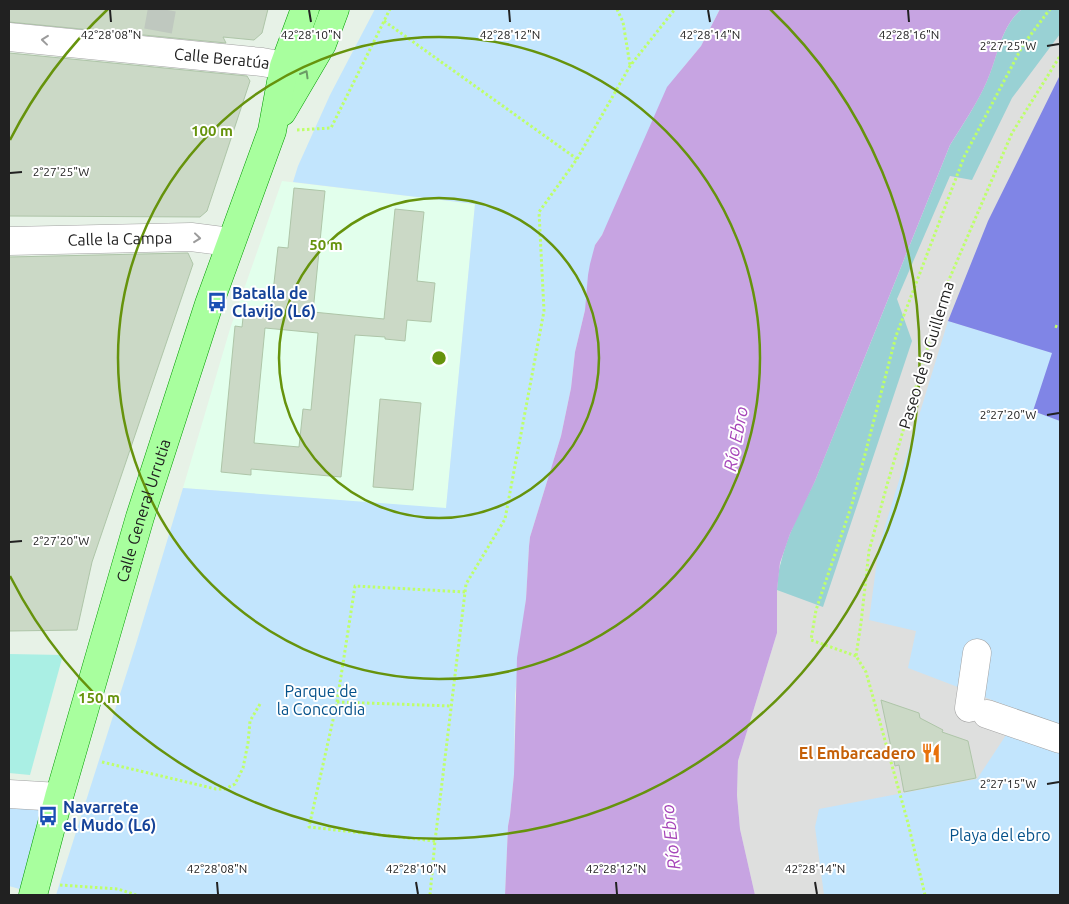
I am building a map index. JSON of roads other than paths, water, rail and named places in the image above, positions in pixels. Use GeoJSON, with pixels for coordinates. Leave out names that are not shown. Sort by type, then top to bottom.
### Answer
{"type":"FeatureCollection","features":[{"type":"Feature","properties":{"kind":"main road","name":"Calle General Urrutia"},"geometry":{"type":"LineString","coordinates":[[272,131],[284,66],[305,9]]}},
{"type":"Feature","properties":{"kind":"main road","name":"Calle General Urrutia"},"geometry":{"type":"LineString","coordinates":[[35,888],[140,517],[230,242],[272,131],[322,44],[335,9]]}},
{"type":"Feature","properties":{"kind":"street","name":"Calle Beratúa"},"geometry":{"type":"LineString","coordinates":[[9,37],[157,41],[284,66]]}},
{"type":"Feature","properties":{"kind":"street","name":"Calle la Campa"},"geometry":{"type":"LineString","coordinates":[[9,241],[191,237],[230,242]]}},
{"type":"Feature","properties":{"kind":"street"},"geometry":{"type":"LineString","coordinates":[[978,653],[978,711],[1060,739]]}},
{"type":"Feature","properties":{"kind":"street"},"geometry":{"type":"LineString","coordinates":[[9,794],[60,797]]}},
{"type":"Feature","properties":{"kind":"water","name":"Río Ebro"},"geometry":{"type":"Polygon","coordinates":[[[720,9],[1022,9],[1004,33],[991,72],[983,89],[950,145],[815,481],[790,534],[780,563],[777,590],[777,633],[738,761],[737,795],[740,829],[755,895],[505,895],[508,826],[514,774],[517,658],[526,599],[530,537],[561,436],[571,388],[575,352],[585,310],[590,264],[595,245],[602,235],[667,87],[701,46],[720,9]]]}},
{"type":"Feature","properties":{"kind":"tunnel"},"geometry":{"type":"LineString","coordinates":[[158,31],[162,9]]}},
{"type":"Feature","properties":{"kind":"place","name":"Batalla de Clavijo (L6)"},"geometry":{"type":"Point","coordinates":[217,302]}},
{"type":"Feature","properties":{"kind":"place","name":"El Embarcadero"},"geometry":{"type":"Point","coordinates":[931,753]}},
{"type":"Feature","properties":{"kind":"place","name":"Navarrete el Mudo (L6)"},"geometry":{"type":"Point","coordinates":[48,816]}},
{"type":"Feature","properties":{"kind":"park label","name":"Parque de la Concordia"},"geometry":{"type":"Point","coordinates":[321,700]}},
{"type":"Feature","properties":{"kind":"park label","name":"Playa del ebro"},"geometry":{"type":"Point","coordinates":[1000,835]}}]}
